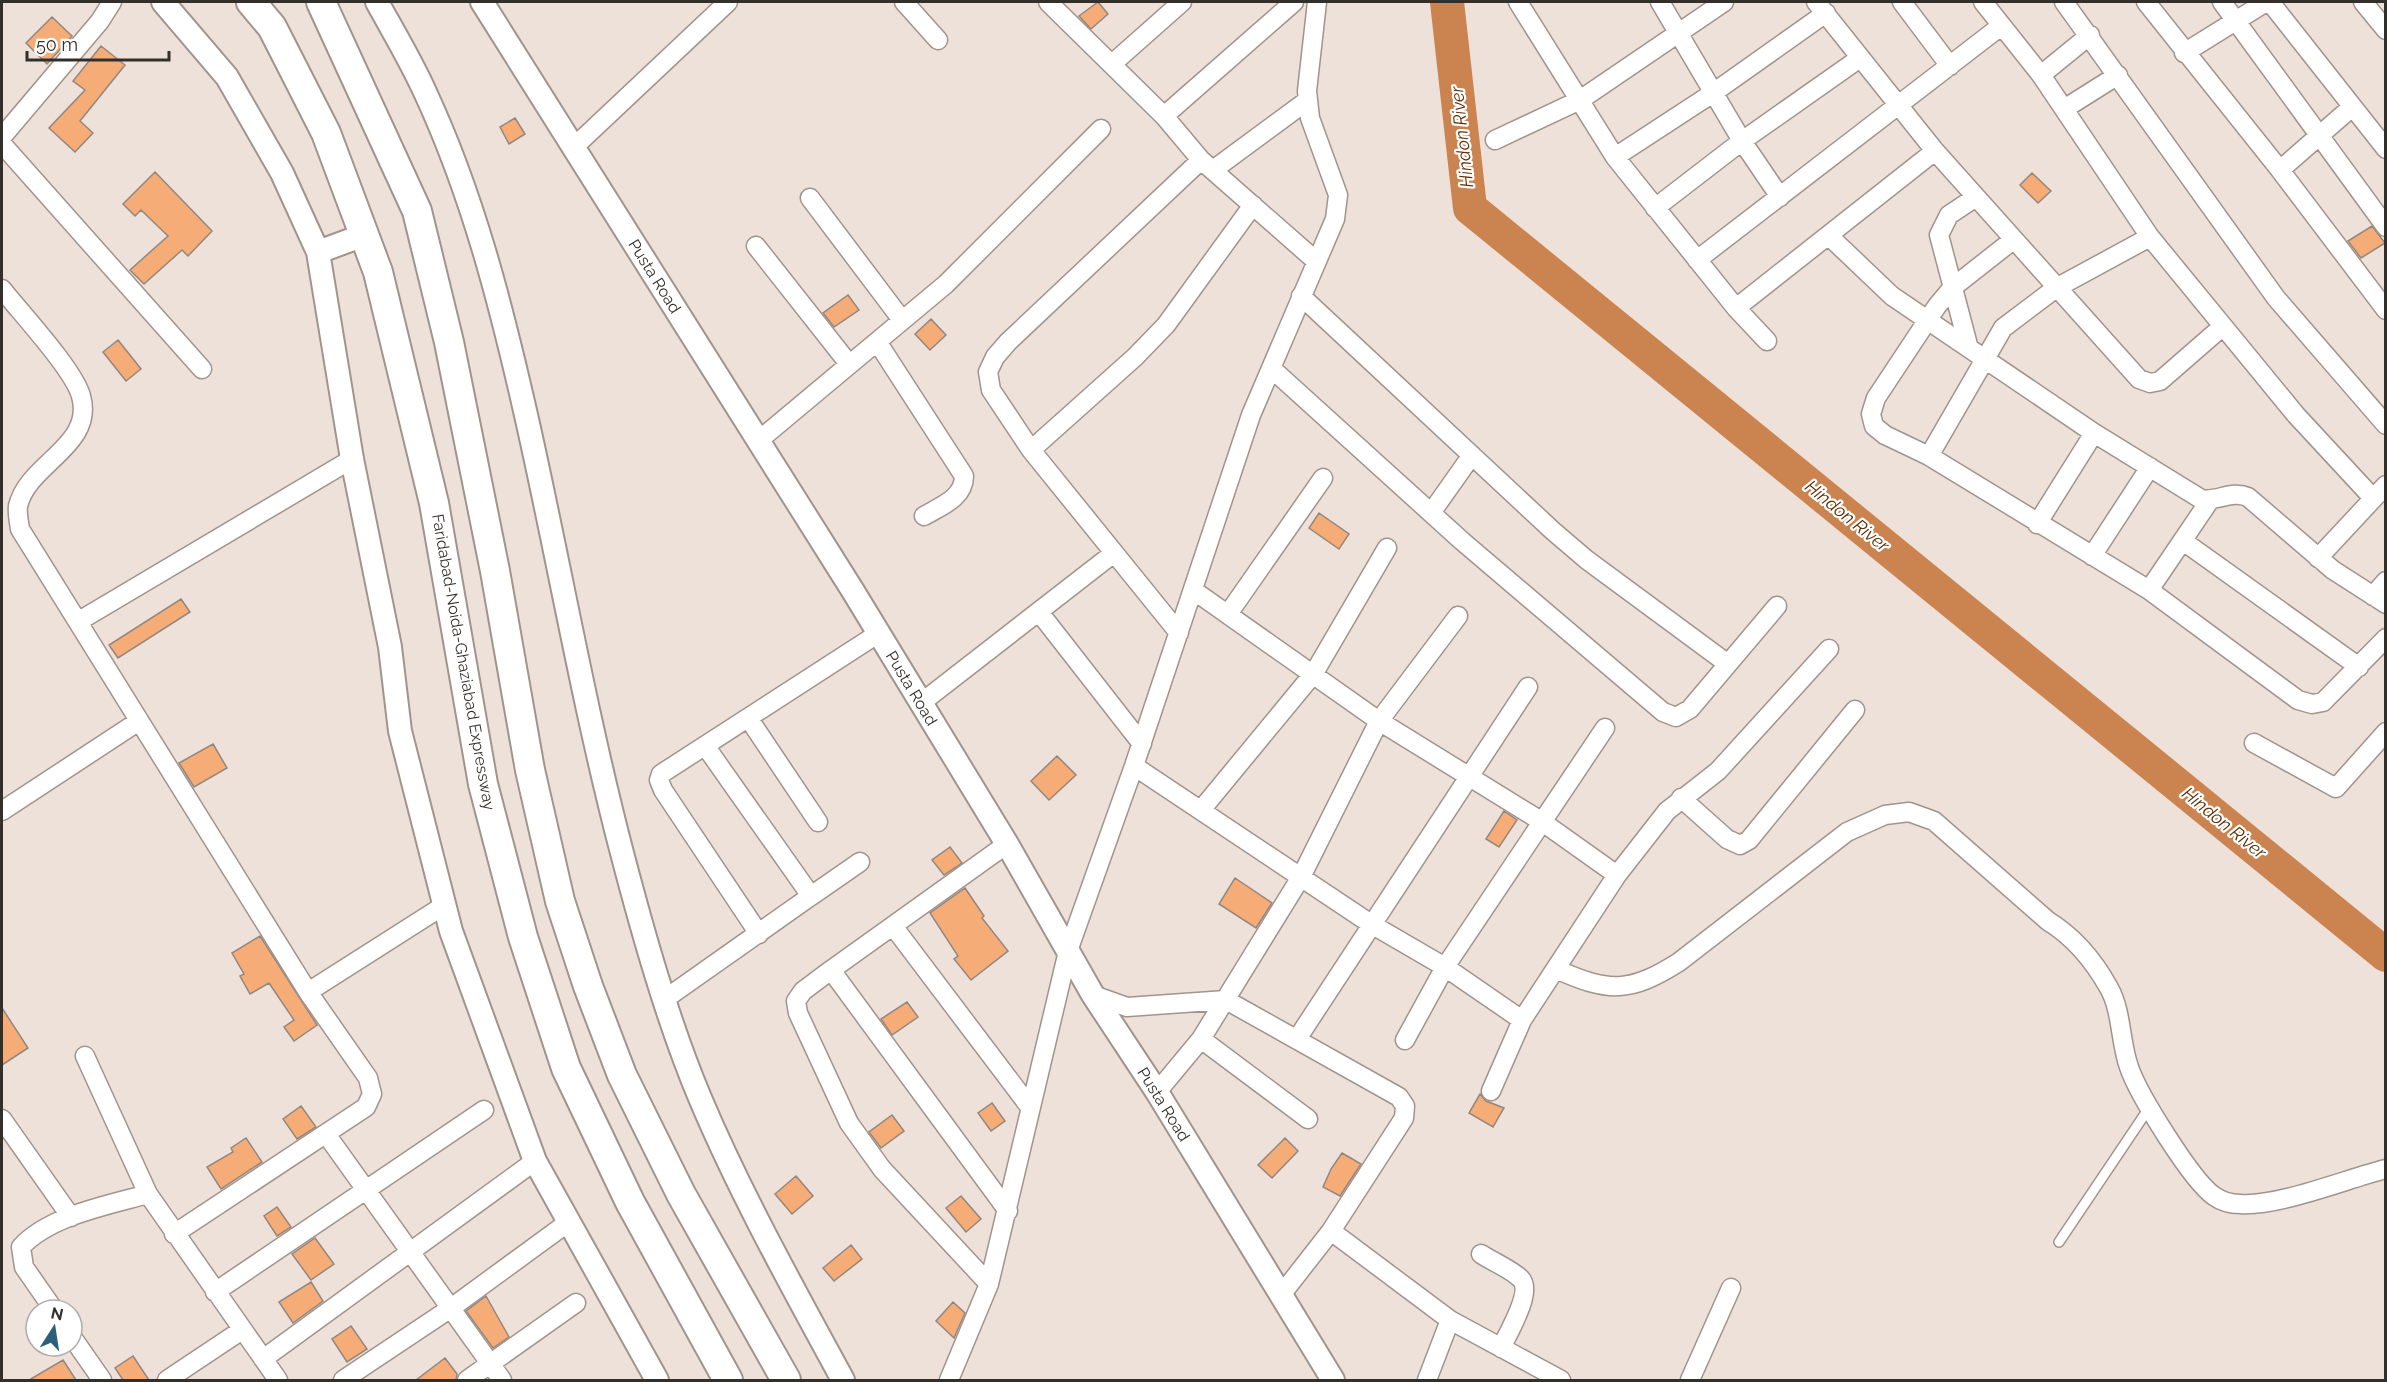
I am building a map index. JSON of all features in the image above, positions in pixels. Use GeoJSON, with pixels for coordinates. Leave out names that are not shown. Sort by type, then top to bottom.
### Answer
{"type":"FeatureCollection","features":[{"type":"Feature","properties":{"kind":"main road","name":"Faridabad-Noida-Ghaziabad Expressway"},"geometry":{"type":"LineString","coordinates":[[251,2],[272,27],[326,132],[378,272],[434,503],[483,784],[523,937],[566,1068],[630,1202],[728,1380]]}},
{"type":"Feature","properties":{"kind":"main road"},"geometry":{"type":"LineString","coordinates":[[321,2],[417,211],[450,342],[495,571],[530,770],[560,901],[585,975],[632,1094],[681,1194],[786,1380]]}},
{"type":"Feature","properties":{"kind":"street"},"geometry":{"type":"LineString","coordinates":[[2,137],[100,21],[112,2]]}},
{"type":"Feature","properties":{"kind":"street"},"geometry":{"type":"LineString","coordinates":[[163,2],[227,77],[282,173],[318,252],[352,459],[390,647],[400,731],[443,906],[486,1034],[536,1161],[657,1380]]}},
{"type":"Feature","properties":{"kind":"street"},"geometry":{"type":"LineString","coordinates":[[376,2],[426,94],[488,261],[542,487],[578,667],[622,854],[665,999],[701,1099],[790,1282],[843,1380]]}},
{"type":"Feature","properties":{"kind":"street","name":"Pusta Road"},"geometry":{"type":"LineString","coordinates":[[482,2],[879,633],[1007,844],[1093,995],[1157,1092],[1333,1380]]}},
{"type":"Feature","properties":{"kind":"street"},"geometry":{"type":"LineString","coordinates":[[574,147],[728,2]]}},
{"type":"Feature","properties":{"kind":"street"},"geometry":{"type":"LineString","coordinates":[[904,2],[938,40]]}},
{"type":"Feature","properties":{"kind":"street"},"geometry":{"type":"LineString","coordinates":[[1048,2],[1164,116],[1207,165],[1316,261]]}},
{"type":"Feature","properties":{"kind":"street"},"geometry":{"type":"LineString","coordinates":[[1112,64],[1182,2]]}},
{"type":"Feature","properties":{"kind":"street"},"geometry":{"type":"LineString","coordinates":[[949,1380],[989,1284],[1008,1211],[1029,1106],[1068,951],[1142,744],[1251,415],[1335,219],[1338,195],[1310,118],[1308,100],[1316,6],[1296,2],[1164,116]]}},
{"type":"Feature","properties":{"kind":"street"},"geometry":{"type":"LineString","coordinates":[[1518,2],[1615,158],[1736,308],[1767,341]]}},
{"type":"Feature","properties":{"kind":"street"},"geometry":{"type":"LineString","coordinates":[[1660,2],[1742,141],[1780,197]]}},
{"type":"Feature","properties":{"kind":"street"},"geometry":{"type":"LineString","coordinates":[[1495,140],[1580,100],[1724,2]]}},
{"type":"Feature","properties":{"kind":"street"},"geometry":{"type":"LineString","coordinates":[[1902,2],[1950,66]]}},
{"type":"Feature","properties":{"kind":"street"},"geometry":{"type":"LineString","coordinates":[[1983,2],[2041,75],[2150,237],[2222,327],[2296,416],[2379,491],[2318,558]]}},
{"type":"Feature","properties":{"kind":"street"},"geometry":{"type":"LineString","coordinates":[[2064,2],[2090,35],[2276,298],[2385,425]]}},
{"type":"Feature","properties":{"kind":"street"},"geometry":{"type":"LineString","coordinates":[[2146,2],[2184,53],[2280,171],[2385,310]]}},
{"type":"Feature","properties":{"kind":"street"},"geometry":{"type":"LineString","coordinates":[[2222,2],[2385,227]]}},
{"type":"Feature","properties":{"kind":"street"},"geometry":{"type":"LineString","coordinates":[[2184,53],[2268,2],[2385,149]]}},
{"type":"Feature","properties":{"kind":"street"},"geometry":{"type":"LineString","coordinates":[[2363,2],[2385,30]]}},
{"type":"Feature","properties":{"kind":"street"},"geometry":{"type":"LineString","coordinates":[[1615,158],[1713,93],[1821,7],[1935,151],[2139,379],[2150,383],[2160,381],[2222,327]]}},
{"type":"Feature","properties":{"kind":"street"},"geometry":{"type":"LineString","coordinates":[[1697,260],[2001,26]]}},
{"type":"Feature","properties":{"kind":"street"},"geometry":{"type":"LineString","coordinates":[[2041,75],[2090,35]]}},
{"type":"Feature","properties":{"kind":"street"},"geometry":{"type":"LineString","coordinates":[[1655,208],[1742,141],[1860,58]]}},
{"type":"Feature","properties":{"kind":"street"},"geometry":{"type":"LineString","coordinates":[[2064,109],[2118,75]]}},
{"type":"Feature","properties":{"kind":"street"},"geometry":{"type":"LineString","coordinates":[[1179,633],[1031,450],[991,390],[988,372],[995,357],[1207,165],[1308,100]]}},
{"type":"Feature","properties":{"kind":"street"},"geometry":{"type":"LineString","coordinates":[[2280,171],[2352,107]]}},
{"type":"Feature","properties":{"kind":"street"},"geometry":{"type":"LineString","coordinates":[[758,441],[946,284],[1101,129]]}},
{"type":"Feature","properties":{"kind":"street"},"geometry":{"type":"LineString","coordinates":[[2,144],[202,369]]}},
{"type":"Feature","properties":{"kind":"street"},"geometry":{"type":"LineString","coordinates":[[1736,308],[1935,151]]}},
{"type":"Feature","properties":{"kind":"street"},"geometry":{"type":"LineString","coordinates":[[1968,345],[1940,235],[1942,225],[1949,215],[1976,197]]}},
{"type":"Feature","properties":{"kind":"street"},"geometry":{"type":"LineString","coordinates":[[810,198],[902,320]]}},
{"type":"Feature","properties":{"kind":"street"},"geometry":{"type":"LineString","coordinates":[[1031,450],[1135,357],[1166,325],[1253,206]]}},
{"type":"Feature","properties":{"kind":"street"},"geometry":{"type":"LineString","coordinates":[[318,252],[364,235]]}},
{"type":"Feature","properties":{"kind":"street"},"geometry":{"type":"LineString","coordinates":[[1829,236],[1893,296],[1929,318],[2094,433],[2201,499],[2210,500],[2232,493],[2248,497],[2318,558],[2379,600],[2385,581]]}},
{"type":"Feature","properties":{"kind":"street"},"geometry":{"type":"LineString","coordinates":[[1929,456],[2004,328],[2056,288],[2150,237]]}},
{"type":"Feature","properties":{"kind":"street"},"geometry":{"type":"LineString","coordinates":[[2013,240],[1952,288],[1929,318],[1876,398],[1871,414],[1874,426],[1885,435],[1929,456],[2037,524],[2149,590],[2298,700],[2312,704],[2323,702],[2385,638]]}},
{"type":"Feature","properties":{"kind":"street"},"geometry":{"type":"LineString","coordinates":[[756,246],[849,364]]}},
{"type":"Feature","properties":{"kind":"street"},"geometry":{"type":"LineString","coordinates":[[2,289],[69,373],[81,395],[83,416],[74,437],[28,484],[18,507],[20,529],[308,992],[368,1078],[372,1094],[366,1107],[174,1234]]}},
{"type":"Feature","properties":{"kind":"street"},"geometry":{"type":"LineString","coordinates":[[1302,296],[1587,560],[1728,664]]}},
{"type":"Feature","properties":{"kind":"street"},"geometry":{"type":"LineString","coordinates":[[878,343],[964,476],[964,488],[957,496],[924,516]]}},
{"type":"Feature","properties":{"kind":"street"},"geometry":{"type":"LineString","coordinates":[[1271,368],[1431,513],[1663,712],[1676,717],[1690,709],[1777,606]]}},
{"type":"Feature","properties":{"kind":"street"},"geometry":{"type":"LineString","coordinates":[[2037,524],[2094,433]]}},
{"type":"Feature","properties":{"kind":"street"},"geometry":{"type":"LineString","coordinates":[[1431,513],[1472,455]]}},
{"type":"Feature","properties":{"kind":"street"},"geometry":{"type":"LineString","coordinates":[[79,621],[352,459]]}},
{"type":"Feature","properties":{"kind":"street"},"geometry":{"type":"LineString","coordinates":[[2092,556],[2150,467]]}},
{"type":"Feature","properties":{"kind":"street"},"geometry":{"type":"LineString","coordinates":[[1228,614],[1323,478]]}},
{"type":"Feature","properties":{"kind":"street"},"geometry":{"type":"LineString","coordinates":[[2149,590],[2210,500]]}},
{"type":"Feature","properties":{"kind":"street"},"geometry":{"type":"LineString","coordinates":[[2183,541],[2359,667]]}},
{"type":"Feature","properties":{"kind":"street"},"geometry":{"type":"LineString","coordinates":[[1201,810],[1314,673],[1388,548]]}},
{"type":"Feature","properties":{"kind":"street"},"geometry":{"type":"LineString","coordinates":[[921,703],[1114,553]]}},
{"type":"Feature","properties":{"kind":"street"},"geometry":{"type":"LineString","coordinates":[[1193,590],[1379,720],[1541,821],[1617,875]]}},
{"type":"Feature","properties":{"kind":"street"},"geometry":{"type":"LineString","coordinates":[[1039,612],[1142,744]]}},
{"type":"Feature","properties":{"kind":"street"},"geometry":{"type":"LineString","coordinates":[[1157,1092],[1201,1039],[1301,877],[1379,720],[1458,616]]}},
{"type":"Feature","properties":{"kind":"street"},"geometry":{"type":"LineString","coordinates":[[759,934],[659,780],[670,766],[706,747],[879,633]]}},
{"type":"Feature","properties":{"kind":"street"},"geometry":{"type":"LineString","coordinates":[[1491,1091],[1522,1020],[1617,875],[1666,810],[1718,771],[1736,754],[1829,649]]}},
{"type":"Feature","properties":{"kind":"street"},"geometry":{"type":"LineString","coordinates":[[1297,1039],[1528,687]]}},
{"type":"Feature","properties":{"kind":"street"},"geometry":{"type":"LineString","coordinates":[[1681,798],[1727,839],[1740,844],[1749,840],[1855,710]]}},
{"type":"Feature","properties":{"kind":"street"},"geometry":{"type":"LineString","coordinates":[[749,719],[818,822]]}},
{"type":"Feature","properties":{"kind":"street"},"geometry":{"type":"LineString","coordinates":[[2,812],[139,721]]}},
{"type":"Feature","properties":{"kind":"street"},"geometry":{"type":"LineString","coordinates":[[1405,1040],[1445,967],[1605,728]]}},
{"type":"Feature","properties":{"kind":"street"},"geometry":{"type":"LineString","coordinates":[[2254,742],[2336,788],[2385,732]]}},
{"type":"Feature","properties":{"kind":"street"},"geometry":{"type":"LineString","coordinates":[[706,747],[811,896]]}},
{"type":"Feature","properties":{"kind":"street"},"geometry":{"type":"LineString","coordinates":[[1134,766],[1371,924],[1445,967],[1522,1020]]}},
{"type":"Feature","properties":{"kind":"street"},"geometry":{"type":"LineString","coordinates":[[1556,969],[1585,982],[1628,987],[1650,981],[1679,962],[1847,832],[1885,815],[1909,812],[1934,821],[2048,921],[2066,932],[2090,957],[2109,988],[2128,1066],[2149,1108],[2200,1182],[2213,1196],[2227,1202],[2267,1203],[2385,1169]]}},
{"type":"Feature","properties":{"kind":"street"},"geometry":{"type":"LineString","coordinates":[[989,1284],[882,1169],[849,1123],[798,1014],[796,1001],[803,991],[831,970],[1007,844]]}},
{"type":"Feature","properties":{"kind":"street"},"geometry":{"type":"LineString","coordinates":[[665,999],[860,862]]}},
{"type":"Feature","properties":{"kind":"street"},"geometry":{"type":"LineString","coordinates":[[308,992],[443,906]]}},
{"type":"Feature","properties":{"kind":"street"},"geometry":{"type":"LineString","coordinates":[[892,926],[1029,1106]]}},
{"type":"Feature","properties":{"kind":"street"},"geometry":{"type":"LineString","coordinates":[[831,970],[1008,1211]]}},
{"type":"Feature","properties":{"kind":"street"},"geometry":{"type":"LineString","coordinates":[[1093,995],[1126,1007],[1226,1000],[1399,1097],[1405,1106],[1404,1118],[1330,1231],[1281,1295]]}},
{"type":"Feature","properties":{"kind":"street"},"geometry":{"type":"LineString","coordinates":[[1201,1039],[1308,1119]]}},
{"type":"Feature","properties":{"kind":"street"},"geometry":{"type":"LineString","coordinates":[[85,1056],[148,1194],[278,1380]]}},
{"type":"Feature","properties":{"kind":"street"},"geometry":{"type":"LineString","coordinates":[[215,1292],[484,1110]]}},
{"type":"Feature","properties":{"kind":"street"},"geometry":{"type":"LineString","coordinates":[[2,1119],[71,1216]]}},
{"type":"Feature","properties":{"kind":"street"},"geometry":{"type":"LineString","coordinates":[[326,1134],[451,1308],[489,1365],[502,1380]]}},
{"type":"Feature","properties":{"kind":"street"},"geometry":{"type":"LineString","coordinates":[[262,1359],[536,1161]]}},
{"type":"Feature","properties":{"kind":"street"},"geometry":{"type":"LineString","coordinates":[[46,1298],[24,1267],[21,1247],[30,1237],[71,1216],[148,1194]]}},
{"type":"Feature","properties":{"kind":"street"},"geometry":{"type":"LineString","coordinates":[[343,1380],[451,1308],[570,1221]]}},
{"type":"Feature","properties":{"kind":"street"},"geometry":{"type":"LineString","coordinates":[[1330,1231],[1450,1320],[1562,1380]]}},
{"type":"Feature","properties":{"kind":"street"},"geometry":{"type":"LineString","coordinates":[[1481,1254],[1520,1278],[1526,1286],[1525,1296],[1501,1348]]}},
{"type":"Feature","properties":{"kind":"street"},"geometry":{"type":"LineString","coordinates":[[1690,1380],[1731,1288]]}},
{"type":"Feature","properties":{"kind":"street"},"geometry":{"type":"LineString","coordinates":[[467,1380],[576,1303]]}},
{"type":"Feature","properties":{"kind":"street"},"geometry":{"type":"LineString","coordinates":[[1427,1380],[1450,1320]]}},
{"type":"Feature","properties":{"kind":"street"},"geometry":{"type":"LineString","coordinates":[[167,1380],[242,1330]]}},
{"type":"Feature","properties":{"kind":"street"},"geometry":{"type":"LineString","coordinates":[[84,1354],[102,1380]]}},
{"type":"Feature","properties":{"kind":"lane"},"geometry":{"type":"LineString","coordinates":[[2059,1242],[2149,1108]]}},
{"type":"Feature","properties":{"kind":"building"},"geometry":{"type":"Polygon","coordinates":[[[1098,2],[1108,14],[1091,29],[1079,16],[1098,2]]]}},
{"type":"Feature","properties":{"kind":"building"},"geometry":{"type":"Polygon","coordinates":[[[52,17],[72,36],[47,64],[26,43],[52,17]]]}},
{"type":"Feature","properties":{"kind":"building"},"geometry":{"type":"Polygon","coordinates":[[[101,46],[125,65],[80,121],[93,133],[75,152],[49,128],[85,90],[73,81],[101,46]]]}},
{"type":"Feature","properties":{"kind":"building"},"geometry":{"type":"Polygon","coordinates":[[[515,118],[525,134],[509,144],[500,127],[515,118]]]}},
{"type":"Feature","properties":{"kind":"building"},"geometry":{"type":"Polygon","coordinates":[[[155,172],[212,231],[188,256],[182,250],[144,284],[130,270],[168,236],[141,210],[135,216],[123,204],[155,172]]]}},
{"type":"Feature","properties":{"kind":"building"},"geometry":{"type":"Polygon","coordinates":[[[2032,173],[2051,191],[2038,203],[2020,185],[2032,173]]]}},
{"type":"Feature","properties":{"kind":"building"},"geometry":{"type":"Polygon","coordinates":[[[2372,226],[2385,243],[2361,258],[2348,241],[2372,226]]]}},
{"type":"Feature","properties":{"kind":"building"},"geometry":{"type":"Polygon","coordinates":[[[848,295],[859,310],[834,327],[823,313],[848,295]]]}},
{"type":"Feature","properties":{"kind":"building"},"geometry":{"type":"Polygon","coordinates":[[[931,319],[946,335],[930,350],[915,334],[931,319]]]}},
{"type":"Feature","properties":{"kind":"building"},"geometry":{"type":"Polygon","coordinates":[[[118,340],[141,369],[126,381],[103,352],[118,340]]]}},
{"type":"Feature","properties":{"kind":"building"},"geometry":{"type":"Polygon","coordinates":[[[1319,513],[1349,534],[1339,549],[1309,528],[1319,513]]]}},
{"type":"Feature","properties":{"kind":"building"},"geometry":{"type":"Polygon","coordinates":[[[181,599],[190,612],[118,658],[109,645],[181,599]]]}},
{"type":"Feature","properties":{"kind":"building"},"geometry":{"type":"Polygon","coordinates":[[[213,744],[227,768],[194,787],[179,763],[213,744]]]}},
{"type":"Feature","properties":{"kind":"building"},"geometry":{"type":"Polygon","coordinates":[[[1057,756],[1076,775],[1049,800],[1031,781],[1057,756]]]}},
{"type":"Feature","properties":{"kind":"building"},"geometry":{"type":"Polygon","coordinates":[[[1504,811],[1517,820],[1499,847],[1486,839],[1504,811]]]}},
{"type":"Feature","properties":{"kind":"building"},"geometry":{"type":"Polygon","coordinates":[[[950,847],[962,863],[944,875],[932,860],[950,847]]]}},
{"type":"Feature","properties":{"kind":"building"},"geometry":{"type":"Polygon","coordinates":[[[1235,878],[1272,903],[1256,928],[1219,904],[1235,878]]]}},
{"type":"Feature","properties":{"kind":"building"},"geometry":{"type":"Polygon","coordinates":[[[965,888],[984,916],[982,918],[1008,951],[971,980],[954,959],[958,956],[930,913],[965,888]]]}},
{"type":"Feature","properties":{"kind":"building"},"geometry":{"type":"Polygon","coordinates":[[[260,936],[317,1025],[294,1041],[284,1027],[294,1020],[269,983],[250,994],[240,976],[244,974],[232,953],[260,936]]]}},
{"type":"Feature","properties":{"kind":"building"},"geometry":{"type":"Polygon","coordinates":[[[907,1002],[918,1017],[892,1035],[881,1019],[907,1002]]]}},
{"type":"Feature","properties":{"kind":"building"},"geometry":{"type":"Polygon","coordinates":[[[2,1008],[28,1048],[2,1065],[2,1008]]]}},
{"type":"Feature","properties":{"kind":"building"},"geometry":{"type":"Polygon","coordinates":[[[1480,1094],[1486,1101],[1504,1108],[1493,1127],[1469,1113],[1480,1094]]]}},
{"type":"Feature","properties":{"kind":"building"},"geometry":{"type":"Polygon","coordinates":[[[992,1103],[1005,1121],[991,1131],[978,1113],[992,1103]]]}},
{"type":"Feature","properties":{"kind":"building"},"geometry":{"type":"Polygon","coordinates":[[[301,1106],[316,1127],[297,1139],[283,1119],[301,1106]]]}},
{"type":"Feature","properties":{"kind":"building"},"geometry":{"type":"Polygon","coordinates":[[[892,1115],[904,1131],[881,1148],[869,1132],[892,1115]]]}},
{"type":"Feature","properties":{"kind":"building"},"geometry":{"type":"Polygon","coordinates":[[[246,1138],[262,1162],[221,1189],[207,1167],[233,1152],[231,1148],[246,1138]]]}},
{"type":"Feature","properties":{"kind":"building"},"geometry":{"type":"Polygon","coordinates":[[[1285,1138],[1298,1151],[1272,1178],[1258,1165],[1285,1138]]]}},
{"type":"Feature","properties":{"kind":"building"},"geometry":{"type":"Polygon","coordinates":[[[1342,1153],[1361,1164],[1340,1196],[1323,1187],[1342,1153]]]}},
{"type":"Feature","properties":{"kind":"building"},"geometry":{"type":"Polygon","coordinates":[[[796,1176],[813,1196],[792,1214],[775,1194],[796,1176]]]}},
{"type":"Feature","properties":{"kind":"building"},"geometry":{"type":"Polygon","coordinates":[[[961,1196],[981,1219],[966,1232],[946,1208],[961,1196]]]}},
{"type":"Feature","properties":{"kind":"building"},"geometry":{"type":"Polygon","coordinates":[[[277,1207],[291,1227],[277,1236],[264,1216],[277,1207]]]}},
{"type":"Feature","properties":{"kind":"building"},"geometry":{"type":"Polygon","coordinates":[[[315,1238],[334,1264],[311,1280],[292,1254],[315,1238]]]}},
{"type":"Feature","properties":{"kind":"building"},"geometry":{"type":"Polygon","coordinates":[[[851,1245],[862,1259],[834,1281],[823,1268],[851,1245]]]}},
{"type":"Feature","properties":{"kind":"building"},"geometry":{"type":"Polygon","coordinates":[[[311,1282],[323,1301],[293,1323],[279,1302],[311,1282]]]}},
{"type":"Feature","properties":{"kind":"building"},"geometry":{"type":"Polygon","coordinates":[[[486,1296],[509,1337],[493,1348],[466,1311],[486,1296]]]}},
{"type":"Feature","properties":{"kind":"building"},"geometry":{"type":"Polygon","coordinates":[[[953,1302],[965,1313],[954,1338],[936,1321],[953,1302]]]}},
{"type":"Feature","properties":{"kind":"building"},"geometry":{"type":"Polygon","coordinates":[[[351,1326],[367,1349],[347,1362],[332,1339],[351,1326]]]}},
{"type":"Feature","properties":{"kind":"building"},"geometry":{"type":"Polygon","coordinates":[[[133,1356],[149,1380],[123,1380],[115,1368],[133,1356]]]}},
{"type":"Feature","properties":{"kind":"building"},"geometry":{"type":"Polygon","coordinates":[[[445,1358],[457,1374],[456,1380],[416,1380],[445,1358]]]}},
{"type":"Feature","properties":{"kind":"building"},"geometry":{"type":"Polygon","coordinates":[[[63,1360],[76,1380],[29,1380],[63,1360]]]}},
{"type":"Feature","properties":{"kind":"waterway","name":"Hindon River"},"geometry":{"type":"LineString","coordinates":[[1447,2],[1470,208],[2386,955]]}}]}
